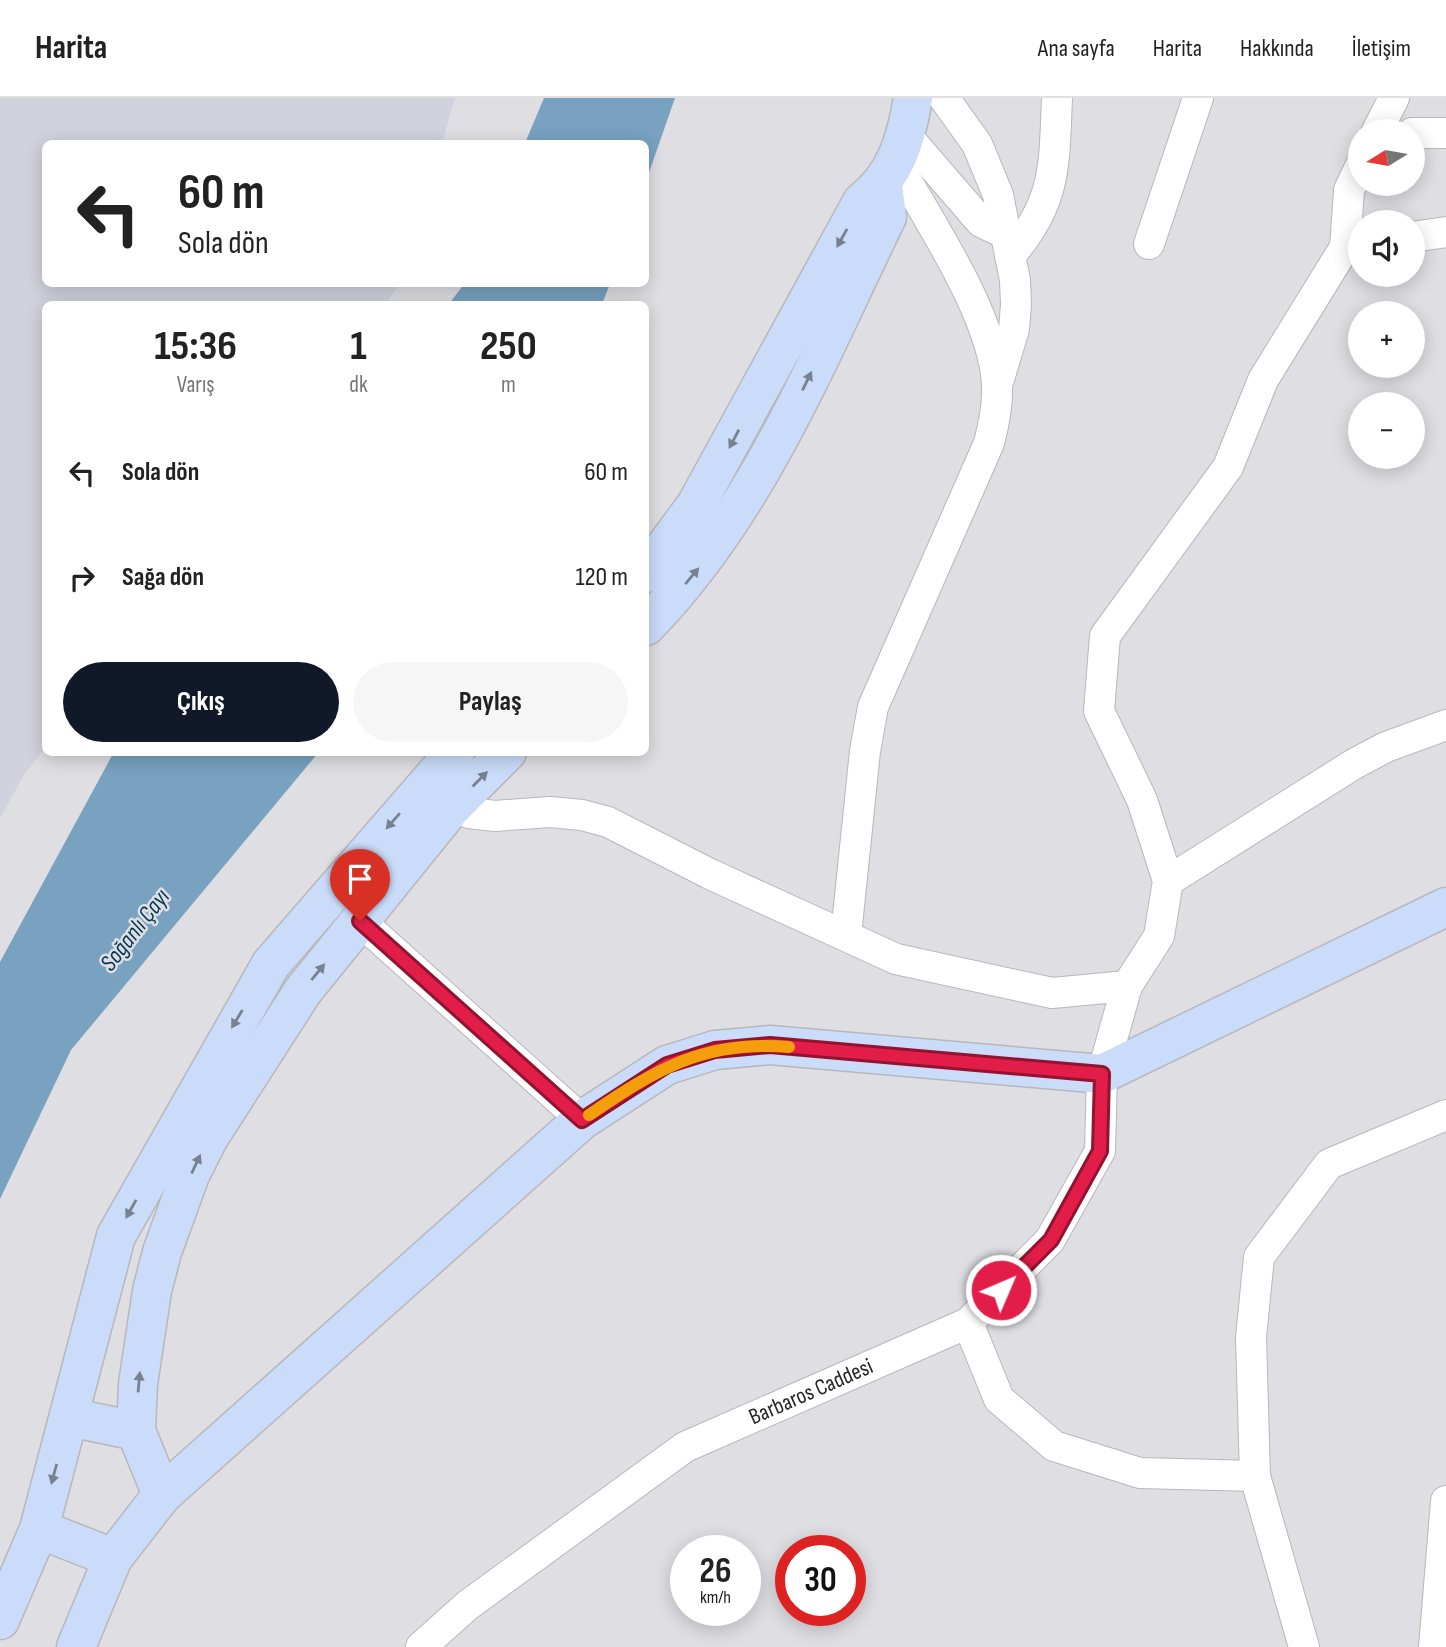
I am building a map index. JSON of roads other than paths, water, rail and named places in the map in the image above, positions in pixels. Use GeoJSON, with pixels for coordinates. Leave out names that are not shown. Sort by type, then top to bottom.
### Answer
{"type":"FeatureCollection","features":[{"type":"Feature","properties":{"kind":"street"},"geometry":{"type":"LineString","coordinates":[[846,935],[865,751],[873,707],[989,443],[996,413],[998,384],[1014,329],[1015,281],[998,195],[977,144],[944,98]]}},
{"type":"Feature","properties":{"kind":"street"},"geometry":{"type":"LineString","coordinates":[[1007,244],[1035,224],[1046,202],[1054,173],[1057,98]]}},
{"type":"Feature","properties":{"kind":"street"},"geometry":{"type":"LineString","coordinates":[[1149,244],[1198,98]]}},
{"type":"Feature","properties":{"kind":"street"},"geometry":{"type":"LineString","coordinates":[[1383,119],[1394,98]]}},
{"type":"Feature","properties":{"kind":"street"},"geometry":{"type":"LineString","coordinates":[[1425,133],[1446,133]]}},
{"type":"Feature","properties":{"kind":"street"},"geometry":{"type":"LineString","coordinates":[[899,145],[1007,244]]}},
{"type":"Feature","properties":{"kind":"street"},"geometry":{"type":"LineString","coordinates":[[899,145],[975,309],[992,351],[998,384]]}},
{"type":"Feature","properties":{"kind":"street"},"geometry":{"type":"LineString","coordinates":[[649,569],[696,505],[862,202],[899,145]]}},
{"type":"Feature","properties":{"kind":"street"},"geometry":{"type":"LineString","coordinates":[[649,623],[699,568],[725,532],[770,456],[887,217],[899,145]]}},
{"type":"Feature","properties":{"kind":"street"},"geometry":{"type":"LineString","coordinates":[[1425,235],[1446,232]]}},
{"type":"Feature","properties":{"kind":"street"},"geometry":{"type":"LineString","coordinates":[[1348,252],[1263,380],[1228,467],[1105,636],[1099,711],[1142,800],[1168,881],[1354,764],[1386,747],[1446,725]]}},
{"type":"Feature","properties":{"kind":"street"},"geometry":{"type":"LineString","coordinates":[[162,1495],[136,1431],[138,1384],[152,1291],[162,1252],[190,1175],[208,1139],[303,991],[360,921],[436,799],[453,756]]}},
{"type":"Feature","properties":{"kind":"street"},"geometry":{"type":"LineString","coordinates":[[0,1620],[39,1529],[116,1236],[231,1030],[271,964],[436,799],[502,756]]}},
{"type":"Feature","properties":{"kind":"street"},"geometry":{"type":"LineString","coordinates":[[436,799],[495,816],[550,812],[582,815],[608,822],[710,874],[896,959],[1052,993],[1127,986]]}},
{"type":"Feature","properties":{"kind":"street","name":"Barbaros Caddesi"},"geometry":{"type":"LineString","coordinates":[[421,1647],[468,1605],[685,1447],[968,1323],[1051,1240],[1100,1151],[1102,1074],[1127,986],[1158,936],[1168,881]]}},
{"type":"Feature","properties":{"kind":"street"},"geometry":{"type":"LineString","coordinates":[[76,1647],[113,1558],[162,1495],[582,1120],[667,1065],[715,1050],[770,1045],[1102,1074],[1446,907]]}},
{"type":"Feature","properties":{"kind":"street"},"geometry":{"type":"LineString","coordinates":[[360,921],[582,1120]]}},
{"type":"Feature","properties":{"kind":"street"},"geometry":{"type":"LineString","coordinates":[[1304,1647],[1255,1476],[1251,1337],[1259,1257],[1329,1164],[1446,1115]]}},
{"type":"Feature","properties":{"kind":"street"},"geometry":{"type":"LineString","coordinates":[[968,1323],[999,1399],[1054,1446],[1140,1474],[1255,1476]]}},
{"type":"Feature","properties":{"kind":"street"},"geometry":{"type":"LineString","coordinates":[[69,1417],[136,1431]]}},
{"type":"Feature","properties":{"kind":"street"},"geometry":{"type":"LineString","coordinates":[[1434,1647],[1446,1501]]}},
{"type":"Feature","properties":{"kind":"street"},"geometry":{"type":"LineString","coordinates":[[39,1529],[113,1558]]}},
{"type":"Feature","properties":{"kind":"water"},"geometry":{"type":"Polygon","coordinates":[[[544,98],[675,98],[649,172],[649,140],[526,140],[544,98]]]}},
{"type":"Feature","properties":{"kind":"water"},"geometry":{"type":"Polygon","coordinates":[[[462,287],[609,287],[603,301],[451,301],[462,287]]]}},
{"type":"Feature","properties":{"kind":"water","name":"Soğanlı Çayı"},"geometry":{"type":"Polygon","coordinates":[[[112,756],[316,756],[71,1050],[0,1199],[0,962],[112,756]]]}}]}
